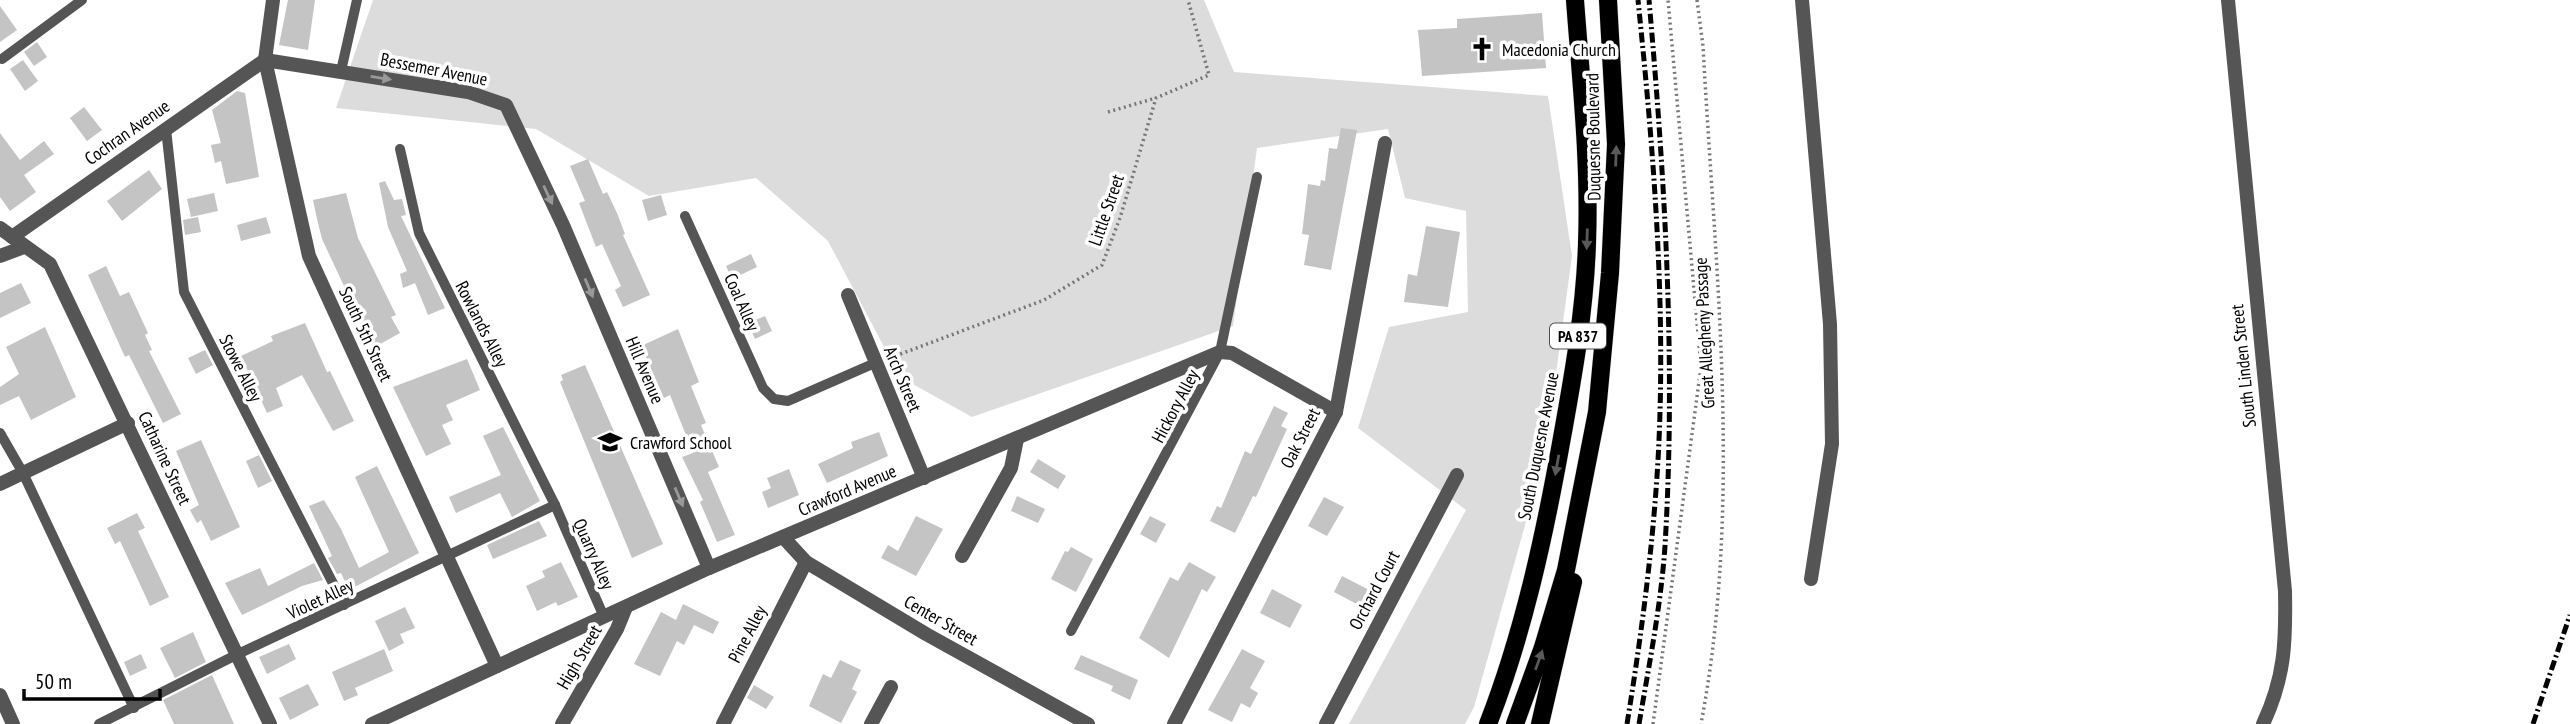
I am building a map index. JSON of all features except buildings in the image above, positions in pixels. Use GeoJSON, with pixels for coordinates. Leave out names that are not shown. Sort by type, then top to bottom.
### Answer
{"type":"FeatureCollection","features":[{"type":"Feature","properties":{"kind":"main road","name":"South Duquesne Avenue"},"geometry":{"type":"LineString","coordinates":[[1488,724],[1511,666],[1550,504],[1573,376],[1587,218],[1588,163],[1575,0]]}},
{"type":"Feature","properties":{"kind":"main road","name":"Duquesne Boulevard"},"geometry":{"type":"LineString","coordinates":[[1597,412],[1610,273],[1616,144],[1608,0]]}},
{"type":"Feature","properties":{"kind":"main road"},"geometry":{"type":"LineString","coordinates":[[1515,724],[1543,647],[1566,570],[1597,412]]}},
{"type":"Feature","properties":{"kind":"main road","name":"PA 837"},"geometry":{"type":"LineString","coordinates":[[1540,724],[1573,585],[1597,412]]}},
{"type":"Feature","properties":{"kind":"street","name":"South 5th Street"},"geometry":{"type":"LineString","coordinates":[[273,0],[265,60],[309,256],[497,666]]}},
{"type":"Feature","properties":{"kind":"street"},"geometry":{"type":"LineString","coordinates":[[1802,0],[1830,324],[1832,444],[1811,579]]}},
{"type":"Feature","properties":{"kind":"street","name":"South Linden Street"},"geometry":{"type":"LineString","coordinates":[[2228,0],[2284,591],[2286,645],[2278,692],[2263,724]]}},
{"type":"Feature","properties":{"kind":"street","name":"Bessemer Avenue"},"geometry":{"type":"LineString","coordinates":[[265,60],[468,92],[506,105],[563,225]]}},
{"type":"Feature","properties":{"kind":"street","name":"Cochran Avenue"},"geometry":{"type":"LineString","coordinates":[[6,232],[166,129],[265,60]]}},
{"type":"Feature","properties":{"kind":"street","name":"Oak Street"},"geometry":{"type":"LineString","coordinates":[[1174,724],[1336,412],[1385,143]]}},
{"type":"Feature","properties":{"kind":"street","name":"Hill Avenue"},"geometry":{"type":"LineString","coordinates":[[563,225],[709,568]]}},
{"type":"Feature","properties":{"kind":"street","name":"Catharine Street"},"geometry":{"type":"LineString","coordinates":[[6,232],[50,264],[270,724]]}},
{"type":"Feature","properties":{"kind":"street"},"geometry":{"type":"LineString","coordinates":[[0,256],[24,247]]}},
{"type":"Feature","properties":{"kind":"street","name":"Arch Street"},"geometry":{"type":"LineString","coordinates":[[848,295],[924,478]]}},
{"type":"Feature","properties":{"kind":"street"},"geometry":{"type":"LineString","coordinates":[[1220,352],[1232,353],[1336,412]]}},
{"type":"Feature","properties":{"kind":"street","name":"Crawford Avenue"},"geometry":{"type":"LineString","coordinates":[[372,724],[709,568],[1220,352]]}},
{"type":"Feature","properties":{"kind":"street"},"geometry":{"type":"LineString","coordinates":[[0,484],[128,423]]}},
{"type":"Feature","properties":{"kind":"street"},"geometry":{"type":"LineString","coordinates":[[962,555],[1011,468],[1017,439]]}},
{"type":"Feature","properties":{"kind":"street","name":"Orchard Court"},"geometry":{"type":"LineString","coordinates":[[1326,724],[1457,475]]}},
{"type":"Feature","properties":{"kind":"street","name":"Center Street"},"geometry":{"type":"LineString","coordinates":[[783,537],[806,562],[926,634],[1088,724]]}},
{"type":"Feature","properties":{"kind":"street","name":"Pine Alley"},"geometry":{"type":"LineString","coordinates":[[723,724],[806,562]]}},
{"type":"Feature","properties":{"kind":"street","name":"High Street"},"geometry":{"type":"LineString","coordinates":[[562,724],[617,629],[626,607]]}},
{"type":"Feature","properties":{"kind":"street"},"geometry":{"type":"LineString","coordinates":[[871,724],[891,687]]}},
{"type":"Feature","properties":{"kind":"street"},"geometry":{"type":"LineString","coordinates":[[0,695],[13,724]]}},
{"type":"Feature","properties":{"kind":"lane"},"geometry":{"type":"LineString","coordinates":[[2,59],[82,0]]}},
{"type":"Feature","properties":{"kind":"lane"},"geometry":{"type":"LineString","coordinates":[[341,71],[357,0]]}},
{"type":"Feature","properties":{"kind":"lane","name":"Stowe Alley"},"geometry":{"type":"LineString","coordinates":[[166,129],[184,292],[344,606]]}},
{"type":"Feature","properties":{"kind":"lane","name":"Rowlands Alley"},"geometry":{"type":"LineString","coordinates":[[400,149],[419,233],[555,505]]}},
{"type":"Feature","properties":{"kind":"lane","name":"Hickory Alley"},"geometry":{"type":"LineString","coordinates":[[1071,631],[1220,352],[1257,177]]}},
{"type":"Feature","properties":{"kind":"lane","name":"Coal Alley"},"geometry":{"type":"LineString","coordinates":[[685,216],[764,388],[774,398],[788,401],[876,363]]}},
{"type":"Feature","properties":{"kind":"lane"},"geometry":{"type":"LineString","coordinates":[[0,433],[23,473],[134,708]]}},
{"type":"Feature","properties":{"kind":"lane","name":"Violet Alley"},"geometry":{"type":"LineString","coordinates":[[99,724],[236,655],[555,505]]}},
{"type":"Feature","properties":{"kind":"lane","name":"Quarry Alley"},"geometry":{"type":"LineString","coordinates":[[555,505],[604,617]]}},
{"type":"Feature","properties":{"kind":"path"},"geometry":{"type":"LineString","coordinates":[[1108,112],[1156,98],[1209,75],[1188,0]]}},
{"type":"Feature","properties":{"kind":"path"},"geometry":{"type":"LineString","coordinates":[[1653,724],[1701,367],[1668,0]]}},
{"type":"Feature","properties":{"kind":"path","name":"Great Allegheny Passage"},"geometry":{"type":"LineString","coordinates":[[1697,0],[1703,46],[1725,497],[1712,665],[1701,724]]}},
{"type":"Feature","properties":{"kind":"path","name":"Little Street"},"geometry":{"type":"LineString","coordinates":[[876,363],[1044,300],[1102,265],[1120,218],[1156,98]]}},
{"type":"Feature","properties":{"kind":"shaded area"},"geometry":{"type":"Polygon","coordinates":[[[373,0],[1204,0],[1234,72],[1548,96],[1572,256],[1545,454],[1474,707],[1465,724],[1349,724],[1466,510],[1358,428],[1389,327],[1468,312],[1466,211],[1405,198],[1388,129],[1257,148],[1233,326],[972,417],[900,377],[828,241],[756,178],[649,196],[536,129],[336,108],[373,0]]]}},
{"type":"Feature","properties":{"kind":"railway"},"geometry":{"type":"LineString","coordinates":[[1627,724],[1653,531],[1661,378],[1655,188],[1638,0]]}},
{"type":"Feature","properties":{"kind":"railway"},"geometry":{"type":"LineString","coordinates":[[1639,724],[1663,568],[1669,409],[1664,204],[1649,0]]}},
{"type":"Feature","properties":{"kind":"railway"},"geometry":{"type":"LineString","coordinates":[[2533,724],[2570,615]]}},
{"type":"Feature","properties":{"kind":"place","name":"Macedonia Church"},"geometry":{"type":"Point","coordinates":[1482,49]}},
{"type":"Feature","properties":{"kind":"place","name":"Crawford School"},"geometry":{"type":"Point","coordinates":[610,442]}}]}
